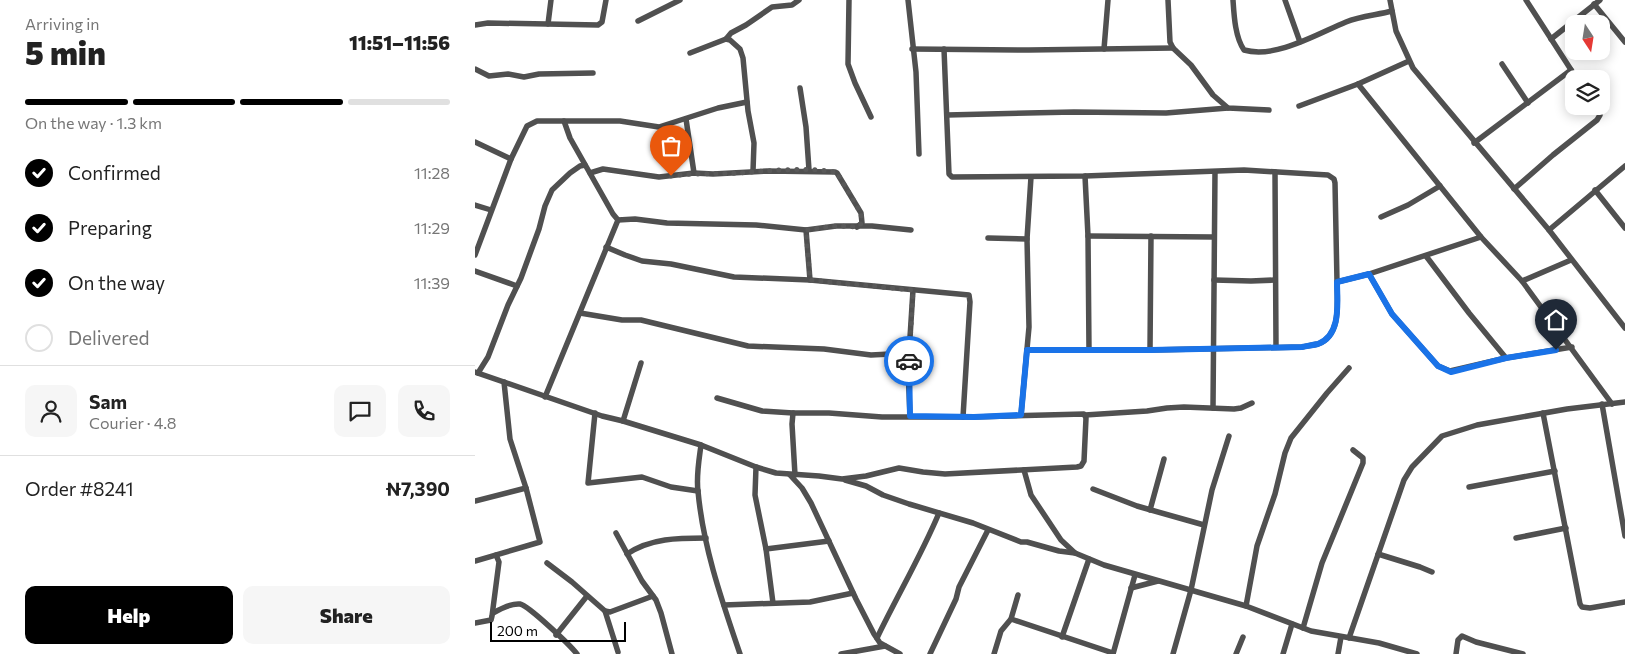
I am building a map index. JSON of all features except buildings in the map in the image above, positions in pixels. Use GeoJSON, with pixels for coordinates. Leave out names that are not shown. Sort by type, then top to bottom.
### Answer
{"type":"FeatureCollection","features":[{"type":"Feature","properties":{"kind":"street"},"geometry":{"type":"LineString","coordinates":[[548,24],[551,0]]}},
{"type":"Feature","properties":{"kind":"street"},"geometry":{"type":"LineString","coordinates":[[475,26],[488,24],[601,24],[607,0]]}},
{"type":"Feature","properties":{"kind":"street"},"geometry":{"type":"LineString","coordinates":[[638,21],[680,0]]}},
{"type":"Feature","properties":{"kind":"street"},"geometry":{"type":"LineString","coordinates":[[690,53],[726,39],[731,33],[772,7],[792,5],[799,0]]}},
{"type":"Feature","properties":{"kind":"street"},"geometry":{"type":"LineString","coordinates":[[849,0],[848,64],[871,117]]}},
{"type":"Feature","properties":{"kind":"street"},"geometry":{"type":"LineString","coordinates":[[908,0],[916,72],[919,154]]}},
{"type":"Feature","properties":{"kind":"street"},"geometry":{"type":"LineString","coordinates":[[1104,49],[1108,0]]}},
{"type":"Feature","properties":{"kind":"street"},"geometry":{"type":"LineString","coordinates":[[1168,0],[1168,34],[1173,48],[1191,65],[1213,95],[1228,108]]}},
{"type":"Feature","properties":{"kind":"street"},"geometry":{"type":"LineString","coordinates":[[1233,0],[1241,45],[1244,50],[1264,52],[1300,42],[1348,21],[1392,11]]}},
{"type":"Feature","properties":{"kind":"street"},"geometry":{"type":"LineString","coordinates":[[1285,0],[1300,42]]}},
{"type":"Feature","properties":{"kind":"street"},"geometry":{"type":"LineString","coordinates":[[1390,0],[1396,31],[1409,61],[1474,143],[1549,230],[1625,328]]}},
{"type":"Feature","properties":{"kind":"street"},"geometry":{"type":"LineString","coordinates":[[1526,0],[1571,70]]}},
{"type":"Feature","properties":{"kind":"street"},"geometry":{"type":"LineString","coordinates":[[1551,39],[1600,0]]}},
{"type":"Feature","properties":{"kind":"street"},"geometry":{"type":"LineString","coordinates":[[1594,4],[1625,42]]}},
{"type":"Feature","properties":{"kind":"street"},"geometry":{"type":"LineString","coordinates":[[726,39],[734,43],[742,53],[754,147],[753,171]]}},
{"type":"Feature","properties":{"kind":"street"},"geometry":{"type":"LineString","coordinates":[[912,49],[1173,48]]}},
{"type":"Feature","properties":{"kind":"street"},"geometry":{"type":"LineString","coordinates":[[945,49],[949,174],[952,177],[1085,176],[1244,170],[1329,175],[1333,179],[1337,315],[1332,332],[1318,344],[1302,347],[1027,350]]}},
{"type":"Feature","properties":{"kind":"street"},"geometry":{"type":"LineString","coordinates":[[1299,106],[1358,84],[1409,61]]}},
{"type":"Feature","properties":{"kind":"street"},"geometry":{"type":"LineString","coordinates":[[1502,64],[1528,103]]}},
{"type":"Feature","properties":{"kind":"street"},"geometry":{"type":"LineString","coordinates":[[475,69],[489,76],[508,74],[524,77],[539,74],[593,73]]}},
{"type":"Feature","properties":{"kind":"street"},"geometry":{"type":"LineString","coordinates":[[1474,143],[1565,75]]}},
{"type":"Feature","properties":{"kind":"street"},"geometry":{"type":"LineString","coordinates":[[1358,84],[1481,237],[1522,282],[1572,347],[1612,404]]}},
{"type":"Feature","properties":{"kind":"street"},"geometry":{"type":"LineString","coordinates":[[800,88],[806,127],[809,170]]}},
{"type":"Feature","properties":{"kind":"street"},"geometry":{"type":"LineString","coordinates":[[475,255],[511,159],[527,126],[537,122],[620,121],[659,127],[718,108],[747,102]]}},
{"type":"Feature","properties":{"kind":"street"},"geometry":{"type":"LineString","coordinates":[[947,115],[1166,112],[1228,108],[1269,110]]}},
{"type":"Feature","properties":{"kind":"street"},"geometry":{"type":"LineString","coordinates":[[1514,189],[1597,120],[1600,115]]}},
{"type":"Feature","properties":{"kind":"street"},"geometry":{"type":"LineString","coordinates":[[686,119],[694,173]]}},
{"type":"Feature","properties":{"kind":"street"},"geometry":{"type":"LineString","coordinates":[[565,121],[570,138],[583,164],[618,220]]}},
{"type":"Feature","properties":{"kind":"street"},"geometry":{"type":"LineString","coordinates":[[475,142],[511,159]]}},
{"type":"Feature","properties":{"kind":"street"},"geometry":{"type":"LineString","coordinates":[[583,164],[552,190],[545,206],[539,229],[488,357],[477,372],[545,397],[701,445],[756,467],[793,475],[842,479],[866,486],[883,495],[973,523],[1021,542],[1075,553],[1135,575],[1246,606],[1303,628],[1379,643],[1417,654]]}},
{"type":"Feature","properties":{"kind":"street"},"geometry":{"type":"LineString","coordinates":[[1549,230],[1625,166]]}},
{"type":"Feature","properties":{"kind":"street"},"geometry":{"type":"LineString","coordinates":[[590,173],[603,168],[636,172],[653,177],[694,173],[713,174],[753,171],[809,170],[837,173],[861,213],[862,223],[857,227]]}},
{"type":"Feature","properties":{"kind":"street"},"geometry":{"type":"LineString","coordinates":[[1213,408],[1215,172]]}},
{"type":"Feature","properties":{"kind":"street"},"geometry":{"type":"LineString","coordinates":[[1275,172],[1276,347]]}},
{"type":"Feature","properties":{"kind":"street"},"geometry":{"type":"LineString","coordinates":[[1085,176],[1088,236],[1089,350]]}},
{"type":"Feature","properties":{"kind":"street"},"geometry":{"type":"LineString","coordinates":[[1021,415],[1029,327],[1027,239],[1031,177]]}},
{"type":"Feature","properties":{"kind":"street"},"geometry":{"type":"LineString","coordinates":[[1381,217],[1408,205],[1440,186]]}},
{"type":"Feature","properties":{"kind":"street"},"geometry":{"type":"LineString","coordinates":[[1595,190],[1625,228]]}},
{"type":"Feature","properties":{"kind":"street"},"geometry":{"type":"LineString","coordinates":[[475,205],[491,210]]}},
{"type":"Feature","properties":{"kind":"street"},"geometry":{"type":"LineString","coordinates":[[618,220],[635,219],[689,224],[756,225],[806,230],[836,226],[872,226],[911,230]]}},
{"type":"Feature","properties":{"kind":"street"},"geometry":{"type":"LineString","coordinates":[[545,397],[618,220]]}},
{"type":"Feature","properties":{"kind":"street"},"geometry":{"type":"LineString","coordinates":[[806,230],[810,280]]}},
{"type":"Feature","properties":{"kind":"street"},"geometry":{"type":"LineString","coordinates":[[1088,236],[1214,237]]}},
{"type":"Feature","properties":{"kind":"street"},"geometry":{"type":"LineString","coordinates":[[1151,236],[1151,350]]}},
{"type":"Feature","properties":{"kind":"street"},"geometry":{"type":"LineString","coordinates":[[1337,282],[1369,274],[1481,237]]}},
{"type":"Feature","properties":{"kind":"street"},"geometry":{"type":"LineString","coordinates":[[988,238],[1027,239]]}},
{"type":"Feature","properties":{"kind":"street"},"geometry":{"type":"LineString","coordinates":[[606,247],[642,261],[671,264],[734,277],[764,280],[810,280],[969,295],[963,417]]}},
{"type":"Feature","properties":{"kind":"street"},"geometry":{"type":"LineString","coordinates":[[1426,256],[1506,358]]}},
{"type":"Feature","properties":{"kind":"street"},"geometry":{"type":"LineString","coordinates":[[1522,282],[1571,260]]}},
{"type":"Feature","properties":{"kind":"street"},"geometry":{"type":"LineString","coordinates":[[475,271],[517,286]]}},
{"type":"Feature","properties":{"kind":"street"},"geometry":{"type":"LineString","coordinates":[[1369,274],[1392,314],[1442,369],[1451,372],[1506,358],[1572,347]]}},
{"type":"Feature","properties":{"kind":"street"},"geometry":{"type":"LineString","coordinates":[[1214,280],[1275,280]]}},
{"type":"Feature","properties":{"kind":"street"},"geometry":{"type":"LineString","coordinates":[[910,416],[909,369],[913,290]]}},
{"type":"Feature","properties":{"kind":"street"},"geometry":{"type":"LineString","coordinates":[[580,313],[622,320],[641,320],[749,346],[824,349],[871,355],[910,353]]}},
{"type":"Feature","properties":{"kind":"street"},"geometry":{"type":"LineString","coordinates":[[623,420],[641,363]]}},
{"type":"Feature","properties":{"kind":"street"},"geometry":{"type":"LineString","coordinates":[[1246,606],[1257,546],[1275,494],[1285,453],[1291,438],[1349,368]]}},
{"type":"Feature","properties":{"kind":"street"},"geometry":{"type":"LineString","coordinates":[[475,561],[540,542],[526,488],[510,439],[504,382]]}},
{"type":"Feature","properties":{"kind":"street"},"geometry":{"type":"LineString","coordinates":[[717,398],[762,411],[793,413],[829,412],[882,417],[1085,416],[1167,408],[1241,408],[1253,403]]}},
{"type":"Feature","properties":{"kind":"street"},"geometry":{"type":"LineString","coordinates":[[1349,638],[1404,480],[1412,467],[1442,436],[1477,425],[1543,413],[1625,402]]}},
{"type":"Feature","properties":{"kind":"street"},"geometry":{"type":"LineString","coordinates":[[1602,404],[1625,536]]}},
{"type":"Feature","properties":{"kind":"street"},"geometry":{"type":"LineString","coordinates":[[595,413],[588,483],[642,476],[671,487],[698,490]]}},
{"type":"Feature","properties":{"kind":"street"},"geometry":{"type":"LineString","coordinates":[[793,413],[793,475],[806,495],[877,638],[885,646],[900,654]]}},
{"type":"Feature","properties":{"kind":"street"},"geometry":{"type":"LineString","coordinates":[[1543,413],[1580,604],[1582,607],[1590,608],[1625,602]]}},
{"type":"Feature","properties":{"kind":"street"},"geometry":{"type":"LineString","coordinates":[[842,479],[866,476],[899,468],[945,474],[1077,467],[1084,464],[1085,416]]}},
{"type":"Feature","properties":{"kind":"street"},"geometry":{"type":"LineString","coordinates":[[1173,654],[1191,590],[1212,490],[1229,436]]}},
{"type":"Feature","properties":{"kind":"street"},"geometry":{"type":"LineString","coordinates":[[701,445],[698,490],[706,538],[723,605],[740,654]]}},
{"type":"Feature","properties":{"kind":"street"},"geometry":{"type":"LineString","coordinates":[[1303,628],[1322,563],[1363,462],[1363,458],[1353,450]]}},
{"type":"Feature","properties":{"kind":"street"},"geometry":{"type":"LineString","coordinates":[[1150,510],[1164,459]]}},
{"type":"Feature","properties":{"kind":"street"},"geometry":{"type":"LineString","coordinates":[[756,467],[755,495],[766,549],[773,603]]}},
{"type":"Feature","properties":{"kind":"street"},"geometry":{"type":"LineString","coordinates":[[1024,470],[1031,494],[1061,540],[1075,553]]}},
{"type":"Feature","properties":{"kind":"street"},"geometry":{"type":"LineString","coordinates":[[1469,487],[1555,471]]}},
{"type":"Feature","properties":{"kind":"street"},"geometry":{"type":"LineString","coordinates":[[866,476],[866,486]]}},
{"type":"Feature","properties":{"kind":"street"},"geometry":{"type":"LineString","coordinates":[[475,501],[526,488]]}},
{"type":"Feature","properties":{"kind":"street"},"geometry":{"type":"LineString","coordinates":[[1093,488],[1117,499],[1150,510],[1204,525]]}},
{"type":"Feature","properties":{"kind":"street"},"geometry":{"type":"LineString","coordinates":[[877,638],[892,606],[925,546],[939,513]]}},
{"type":"Feature","properties":{"kind":"street"},"geometry":{"type":"LineString","coordinates":[[1516,538],[1566,528]]}},
{"type":"Feature","properties":{"kind":"street"},"geometry":{"type":"LineString","coordinates":[[930,654],[956,599],[963,579],[988,530]]}},
{"type":"Feature","properties":{"kind":"street"},"geometry":{"type":"LineString","coordinates":[[616,533],[661,613],[672,654]]}},
{"type":"Feature","properties":{"kind":"street"},"geometry":{"type":"LineString","coordinates":[[627,554],[642,545],[657,541],[706,538]]}},
{"type":"Feature","properties":{"kind":"street"},"geometry":{"type":"LineString","coordinates":[[766,549],[829,541]]}},
{"type":"Feature","properties":{"kind":"street"},"geometry":{"type":"LineString","coordinates":[[1378,554],[1432,572]]}},
{"type":"Feature","properties":{"kind":"street"},"geometry":{"type":"LineString","coordinates":[[475,623],[491,620],[499,562],[496,555]]}},
{"type":"Feature","properties":{"kind":"street"},"geometry":{"type":"LineString","coordinates":[[1063,637],[1089,559]]}},
{"type":"Feature","properties":{"kind":"street"},"geometry":{"type":"LineString","coordinates":[[547,563],[605,611],[618,652]]}},
{"type":"Feature","properties":{"kind":"street"},"geometry":{"type":"LineString","coordinates":[[1011,619],[1113,654],[1135,575]]}},
{"type":"Feature","properties":{"kind":"street"},"geometry":{"type":"LineString","coordinates":[[1131,588],[1158,580]]}},
{"type":"Feature","properties":{"kind":"street"},"geometry":{"type":"LineString","coordinates":[[723,605],[810,602],[853,593]]}},
{"type":"Feature","properties":{"kind":"street"},"geometry":{"type":"LineString","coordinates":[[994,654],[1001,631],[1011,619],[1019,595]]}},
{"type":"Feature","properties":{"kind":"street"},"geometry":{"type":"LineString","coordinates":[[557,635],[587,596]]}},
{"type":"Feature","properties":{"kind":"street"},"geometry":{"type":"LineString","coordinates":[[605,611],[610,612],[653,596]]}},
{"type":"Feature","properties":{"kind":"street"},"geometry":{"type":"LineString","coordinates":[[493,613],[519,604],[535,613],[577,654]]}},
{"type":"Feature","properties":{"kind":"street"},"geometry":{"type":"LineString","coordinates":[[1283,654],[1292,624]]}},
{"type":"Feature","properties":{"kind":"street"},"geometry":{"type":"LineString","coordinates":[[1455,654],[1458,640],[1462,636],[1476,642],[1523,654]]}},
{"type":"Feature","properties":{"kind":"street"},"geometry":{"type":"LineString","coordinates":[[1237,654],[1243,637]]}},
{"type":"Feature","properties":{"kind":"street"},"geometry":{"type":"LineString","coordinates":[[1337,654],[1341,637]]}},
{"type":"Feature","properties":{"kind":"street"},"geometry":{"type":"LineString","coordinates":[[841,654],[885,646]]}},
{"type":"Feature","properties":{"kind":"way so far"},"geometry":{"type":"LineString","coordinates":[[671,176],[694,173],[713,174],[753,171],[809,170],[837,173],[861,213],[863,220],[857,227],[836,226],[806,230],[810,280],[913,290],[909,361]]}},
{"type":"Feature","properties":{"kind":"route"},"geometry":{"type":"LineString","coordinates":[[909,361],[910,416],[974,417],[1021,415],[1027,350],[1302,347],[1318,344],[1332,332],[1335,323],[1337,315],[1337,282],[1369,274],[1392,314],[1442,369],[1451,372],[1506,358],[1556,350]]}}]}
